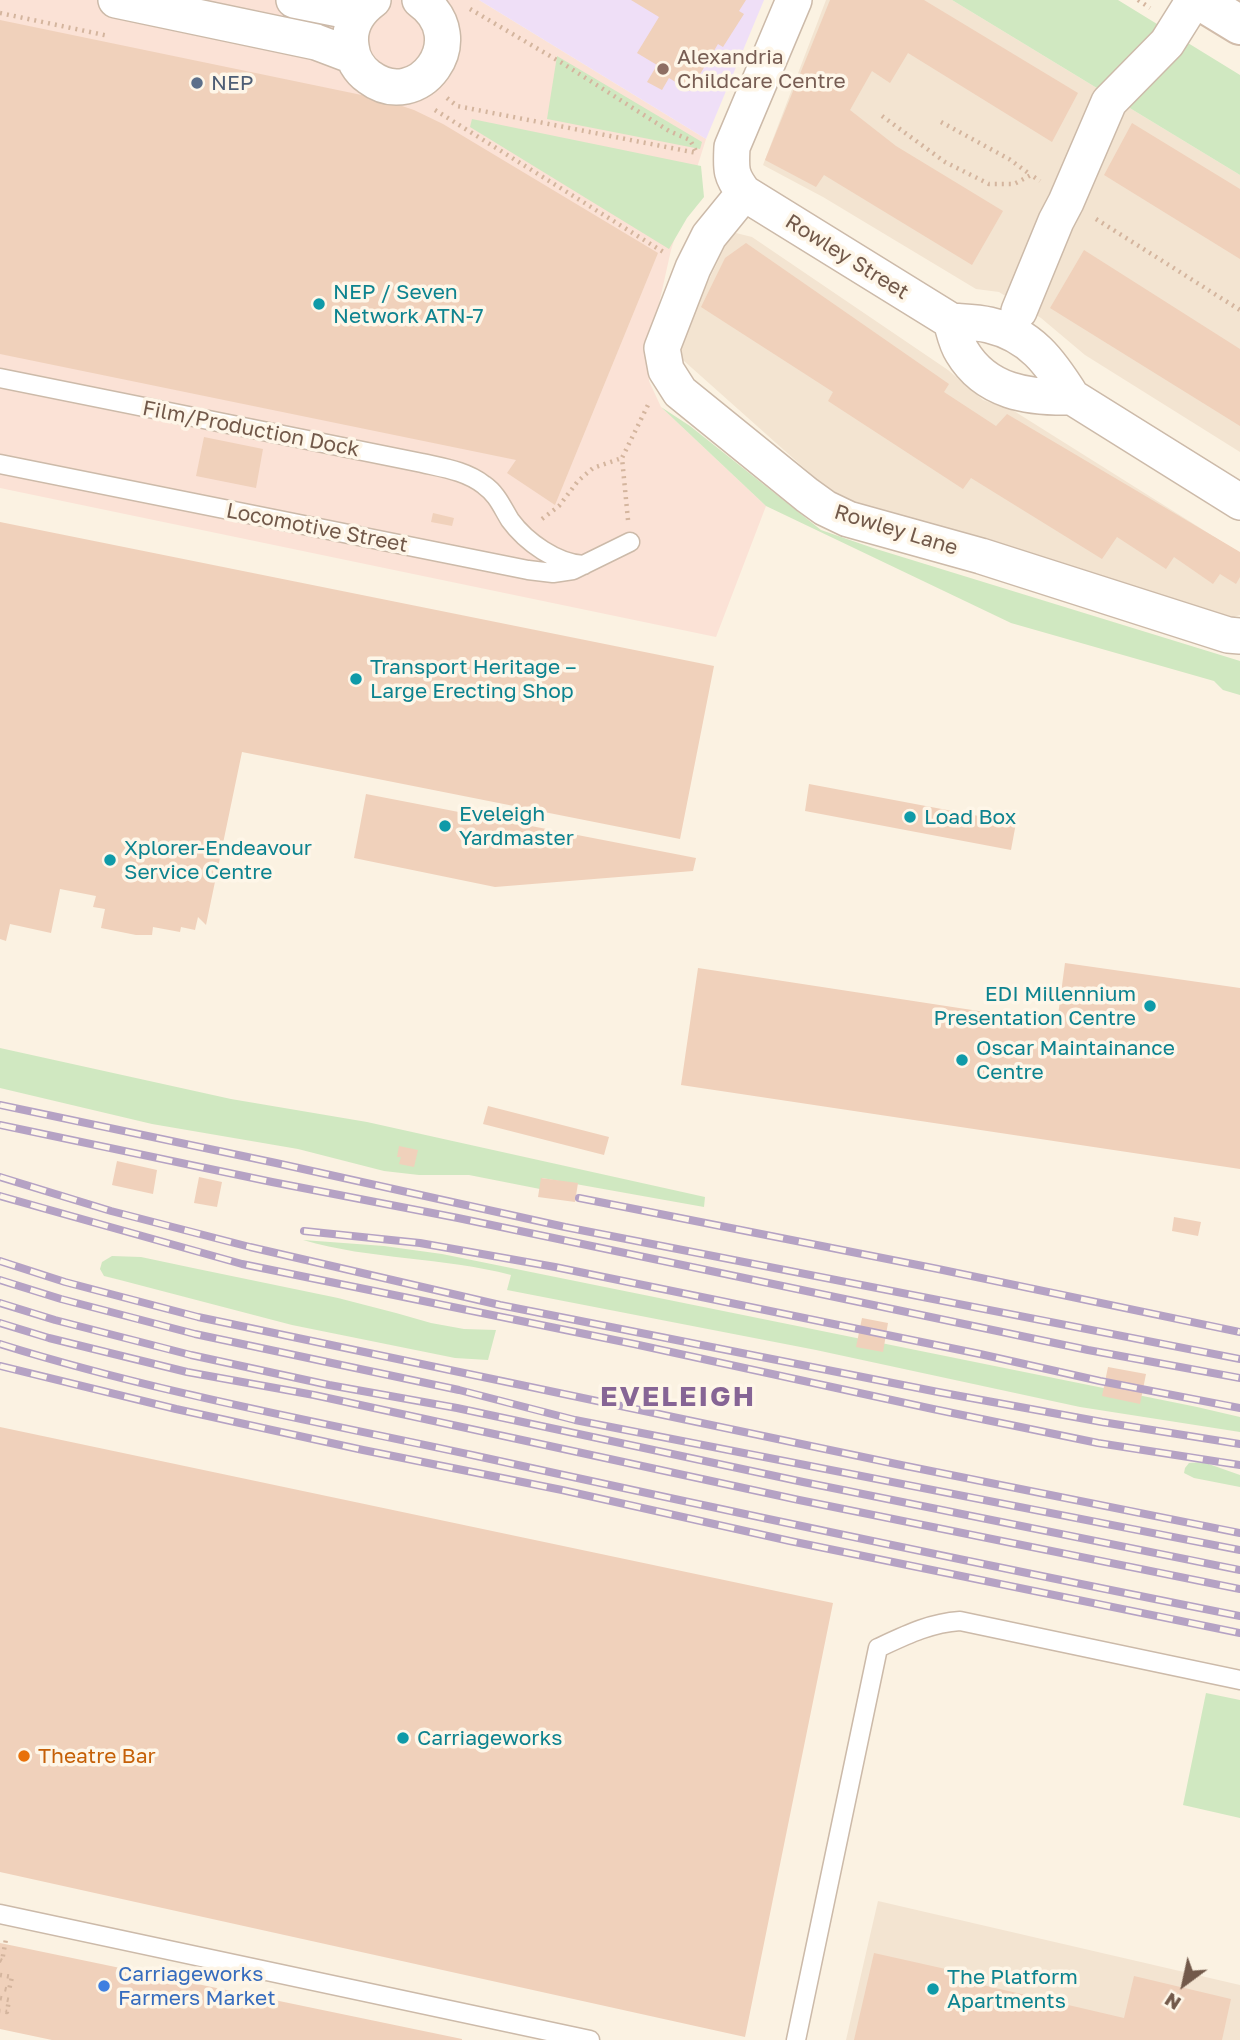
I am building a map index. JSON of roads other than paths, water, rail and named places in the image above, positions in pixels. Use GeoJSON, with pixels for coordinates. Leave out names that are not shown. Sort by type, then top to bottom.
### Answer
{"type":"FeatureCollection","features":[{"type":"Feature","properties":{"kind":"street"},"geometry":{"type":"LineString","coordinates":[[116,0],[225,11],[353,56]]}},
{"type":"Feature","properties":{"kind":"street"},"geometry":{"type":"LineString","coordinates":[[293,0],[366,6],[351,34],[353,56],[365,75],[383,92],[418,82],[435,67],[440,57],[443,46],[440,24],[428,6],[420,0]]}},
{"type":"Feature","properties":{"kind":"street"},"geometry":{"type":"LineString","coordinates":[[744,194],[734,180],[732,147],[794,0]]}},
{"type":"Feature","properties":{"kind":"street"},"geometry":{"type":"LineString","coordinates":[[1019,311],[1110,102],[1167,43],[1197,0],[1240,25]]}},
{"type":"Feature","properties":{"kind":"street","name":"Rowley Street"},"geometry":{"type":"LineString","coordinates":[[744,194],[951,321],[987,324],[1016,334],[1042,354],[1072,397],[1240,502]]}},
{"type":"Feature","properties":{"kind":"street","name":"Rowley Lane"},"geometry":{"type":"LineString","coordinates":[[744,194],[709,236],[693,268],[662,348],[666,370],[680,391],[796,486],[825,508],[848,519],[981,556],[1228,635],[1240,636]]}},
{"type":"Feature","properties":{"kind":"street"},"geometry":{"type":"LineString","coordinates":[[951,321],[961,350],[980,375],[1015,392],[1043,398],[1072,397]]}},
{"type":"Feature","properties":{"kind":"lane","name":"Film/Production Dock"},"geometry":{"type":"LineString","coordinates":[[0,378],[463,472],[496,495],[511,521],[541,548],[558,559],[584,565]]}},
{"type":"Feature","properties":{"kind":"lane","name":"Locomotive Street"},"geometry":{"type":"LineString","coordinates":[[0,464],[528,570],[553,573],[573,570],[630,542]]}},
{"type":"Feature","properties":{"kind":"lane"},"geometry":{"type":"LineString","coordinates":[[796,2040],[878,1648],[940,1622],[960,1621],[1240,1680]]}},
{"type":"Feature","properties":{"kind":"lane"},"geometry":{"type":"LineString","coordinates":[[0,1914],[590,2040]]}},
{"type":"Feature","properties":{"kind":"railway"},"geometry":{"type":"LineString","coordinates":[[0,1105],[565,1227],[1240,1359]]}},
{"type":"Feature","properties":{"kind":"railway"},"geometry":{"type":"LineString","coordinates":[[0,1125],[1088,1350],[1240,1378]]}},
{"type":"Feature","properties":{"kind":"railway"},"geometry":{"type":"LineString","coordinates":[[0,1177],[111,1211],[250,1247],[500,1305],[938,1392],[1240,1444]]}},
{"type":"Feature","properties":{"kind":"railway"},"geometry":{"type":"LineString","coordinates":[[0,1196],[242,1264],[1098,1443],[1240,1465]]}},
{"type":"Feature","properties":{"kind":"railway"},"geometry":{"type":"LineString","coordinates":[[579,1198],[1240,1332]]}},
{"type":"Feature","properties":{"kind":"railway"},"geometry":{"type":"LineString","coordinates":[[304,1231],[420,1243],[555,1267],[1240,1408]]}},
{"type":"Feature","properties":{"kind":"railway"},"geometry":{"type":"LineString","coordinates":[[0,1261],[65,1282],[198,1317],[901,1465],[1240,1533]]}},
{"type":"Feature","properties":{"kind":"railway"},"geometry":{"type":"LineString","coordinates":[[0,1280],[195,1334],[459,1390],[575,1420],[1240,1550]]}},
{"type":"Feature","properties":{"kind":"railway"},"geometry":{"type":"LineString","coordinates":[[0,1303],[191,1355],[329,1385],[457,1408],[803,1482],[1240,1570]]}},
{"type":"Feature","properties":{"kind":"railway"},"geometry":{"type":"LineString","coordinates":[[0,1323],[187,1372],[314,1395],[799,1500],[1240,1589]]}},
{"type":"Feature","properties":{"kind":"railway"},"geometry":{"type":"LineString","coordinates":[[0,1344],[116,1377],[234,1405],[1240,1616]]}},
{"type":"Feature","properties":{"kind":"railway"},"geometry":{"type":"LineString","coordinates":[[0,1366],[176,1409],[363,1450],[1240,1633]]}},
{"type":"Feature","properties":{"kind":"place","name":"Alexandria Childcare Centre"},"geometry":{"type":"Point","coordinates":[663,69]}},
{"type":"Feature","properties":{"kind":"place","name":"NEP"},"geometry":{"type":"Point","coordinates":[197,83]}},
{"type":"Feature","properties":{"kind":"place","name":"NEP / Seven Network ATN-7"},"geometry":{"type":"Point","coordinates":[319,304]}},
{"type":"Feature","properties":{"kind":"place","name":"Transport Heritage – Large Erecting Shop"},"geometry":{"type":"Point","coordinates":[356,679]}},
{"type":"Feature","properties":{"kind":"place","name":"Load Box"},"geometry":{"type":"Point","coordinates":[910,817]}},
{"type":"Feature","properties":{"kind":"place","name":"Eveleigh Yardmaster"},"geometry":{"type":"Point","coordinates":[445,826]}},
{"type":"Feature","properties":{"kind":"place","name":"Xplorer-Endeavour Service Centre"},"geometry":{"type":"Point","coordinates":[110,860]}},
{"type":"Feature","properties":{"kind":"place","name":"EDI Millennium Presentation Centre"},"geometry":{"type":"Point","coordinates":[1150,1006]}},
{"type":"Feature","properties":{"kind":"place","name":"Oscar Maintainance Centre"},"geometry":{"type":"Point","coordinates":[962,1060]}},
{"type":"Feature","properties":{"kind":"place","name":"Carriageworks"},"geometry":{"type":"Point","coordinates":[403,1738]}},
{"type":"Feature","properties":{"kind":"place","name":"Theatre Bar"},"geometry":{"type":"Point","coordinates":[24,1756]}},
{"type":"Feature","properties":{"kind":"place","name":"Carriageworks Farmers Market"},"geometry":{"type":"Point","coordinates":[104,1986]}},
{"type":"Feature","properties":{"kind":"place","name":"The Platform Apartments"},"geometry":{"type":"Point","coordinates":[933,1989]}},
{"type":"Feature","properties":{"kind":"district","name":"EVELEIGH"},"geometry":{"type":"Point","coordinates":[678,1397]}}]}
